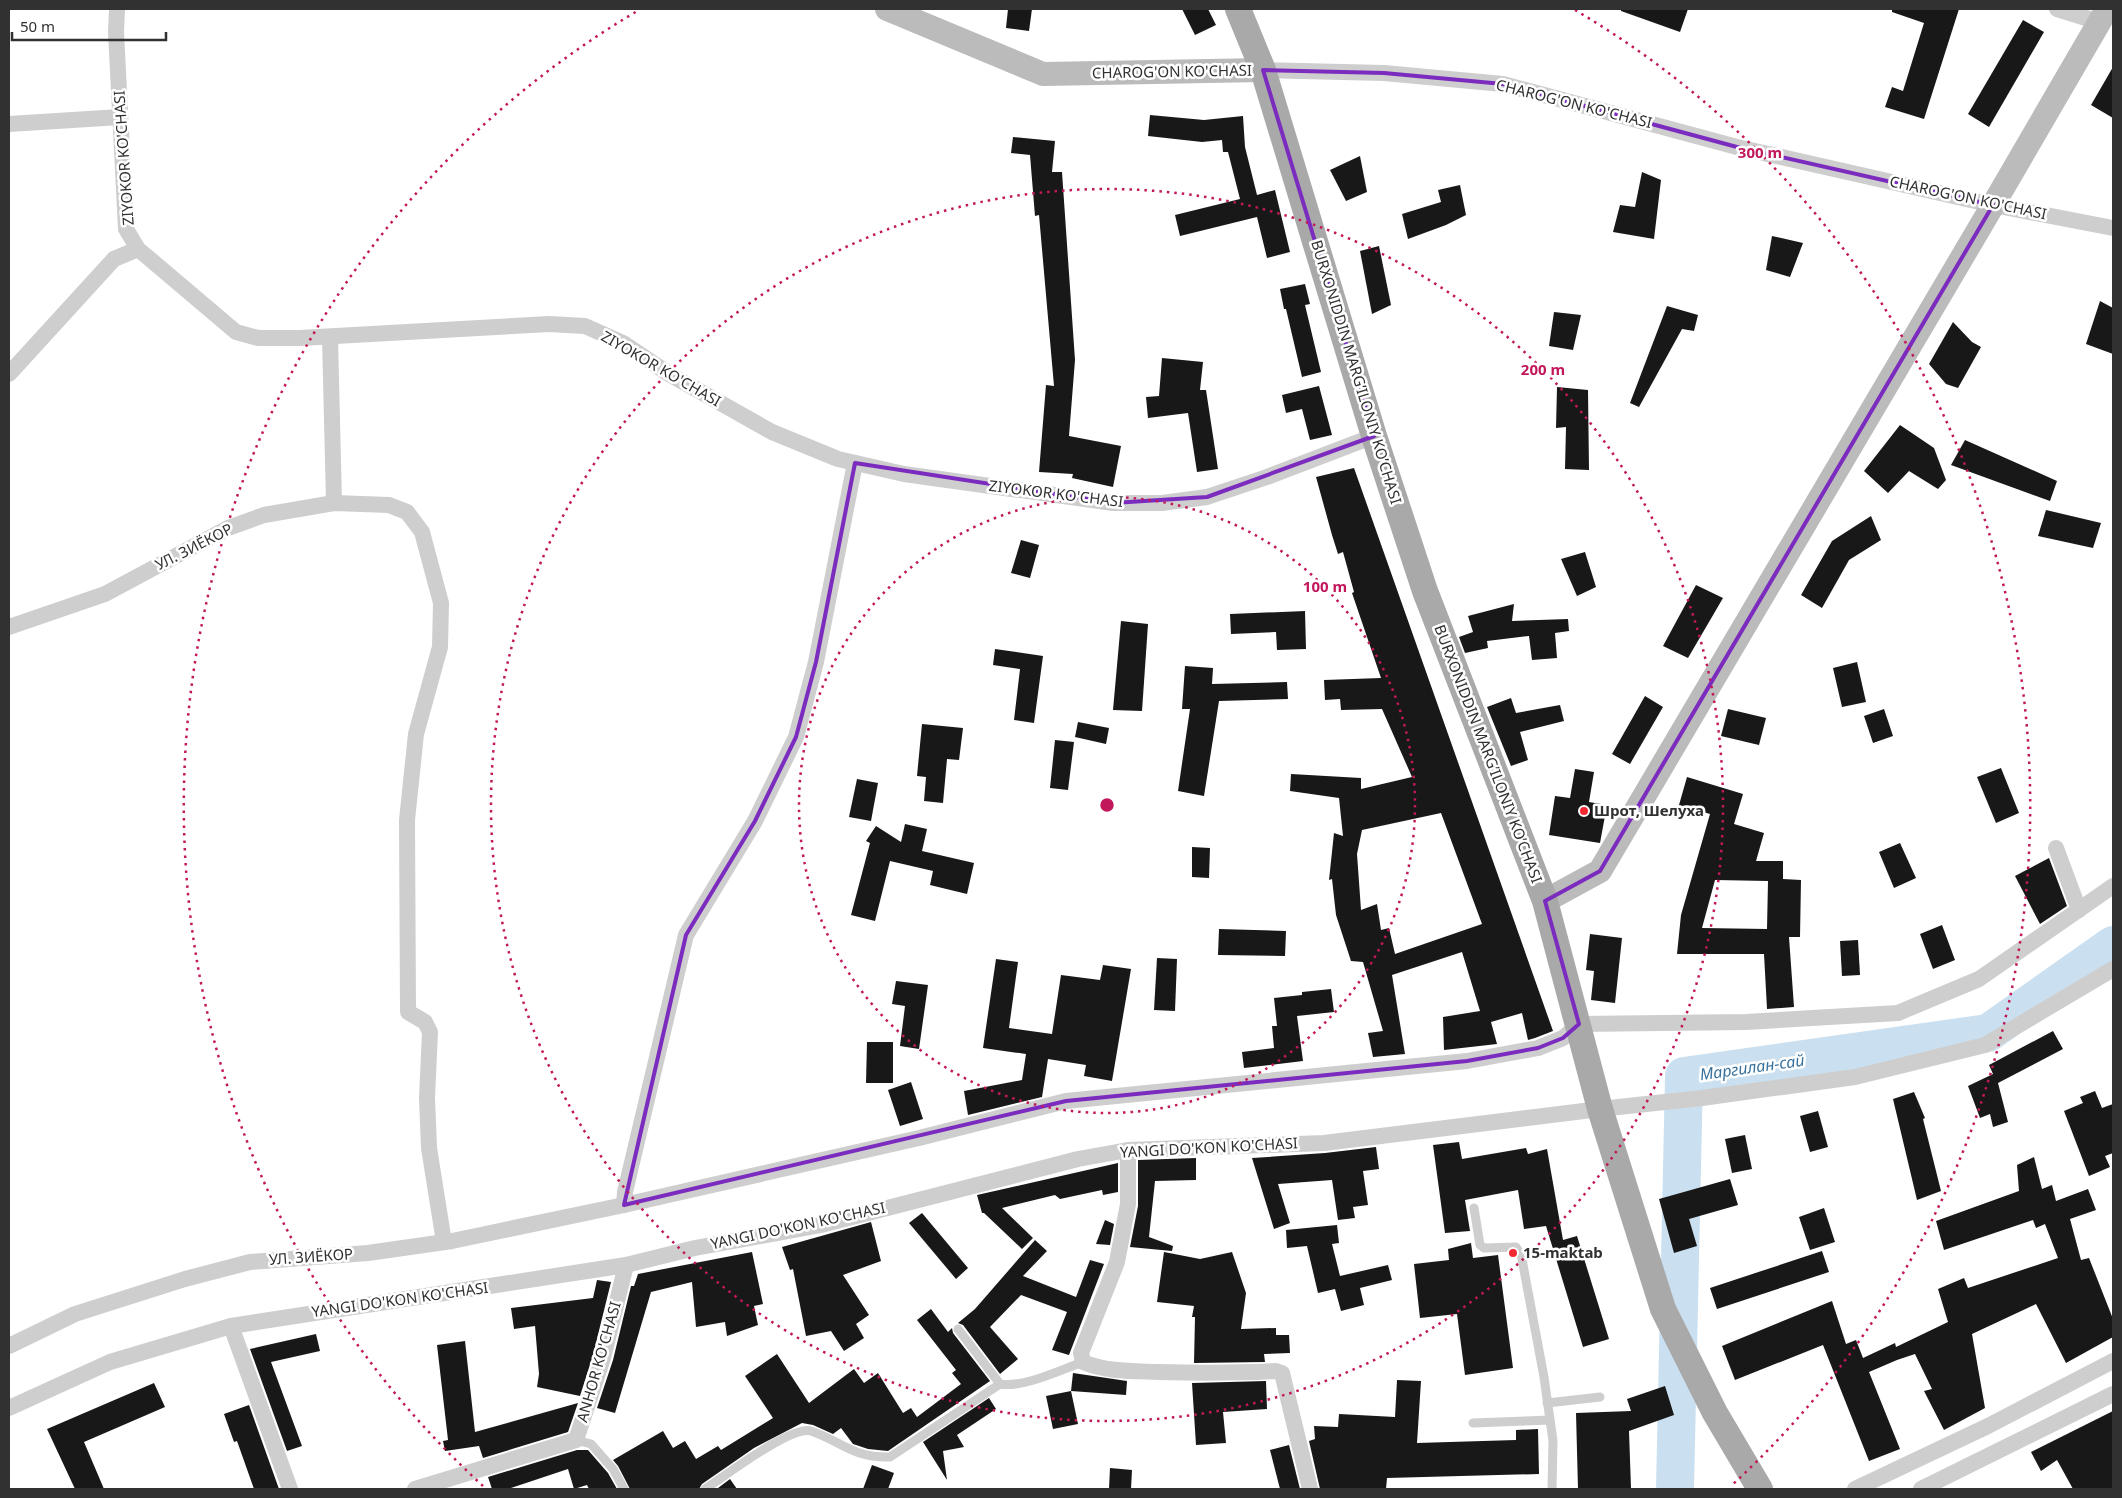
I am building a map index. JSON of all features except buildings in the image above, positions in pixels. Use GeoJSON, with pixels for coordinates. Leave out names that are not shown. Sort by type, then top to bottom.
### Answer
{"type":"FeatureCollection","features":[{"type":"Feature","properties":{"kind":"main road","name":"CHAROG'ON KO'CHASI"},"geometry":{"type":"LineString","coordinates":[[887,9],[1044,74],[1263,70]]}},
{"type":"Feature","properties":{"kind":"main road","name":"BURXONIDDIN MARG’ILONIY KO’CHASI"},"geometry":{"type":"LineString","coordinates":[[1238,9],[1263,70],[1374,436],[1425,590],[1545,901],[1600,1109],[1663,1309],[1754,1488]]}},
{"type":"Feature","properties":{"kind":"main road"},"geometry":{"type":"LineString","coordinates":[[1545,901],[1600,871],[2103,16]]}},
{"type":"Feature","properties":{"kind":"street","name":"ZIYOKOR KO'CHASI"},"geometry":{"type":"LineString","coordinates":[[116,9],[126,229],[138,249],[236,332],[258,338],[330,337],[549,324],[585,326],[623,343],[669,374],[772,432],[838,459],[904,474],[1113,503],[1162,502],[1207,497],[1267,477],[1374,436]]}},
{"type":"Feature","properties":{"kind":"street"},"geometry":{"type":"LineString","coordinates":[[2057,9],[2103,16]]}},
{"type":"Feature","properties":{"kind":"street","name":"CHAROG'ON KO'CHASI"},"geometry":{"type":"LineString","coordinates":[[1263,70],[1384,73],[1503,84],[1737,147],[1993,205],[2113,228]]}},
{"type":"Feature","properties":{"kind":"street"},"geometry":{"type":"LineString","coordinates":[[9,124],[120,117]]}},
{"type":"Feature","properties":{"kind":"street"},"geometry":{"type":"LineString","coordinates":[[9,374],[114,259],[138,249]]}},
{"type":"Feature","properties":{"kind":"street"},"geometry":{"type":"LineString","coordinates":[[330,337],[334,503]]}},
{"type":"Feature","properties":{"kind":"street"},"geometry":{"type":"LineString","coordinates":[[624,1205],[625,1192],[664,1020],[686,935],[755,821],[796,736],[816,662],[855,463]]}},
{"type":"Feature","properties":{"kind":"street","name":"УЛ. ЗИЁКОР"},"geometry":{"type":"LineString","coordinates":[[9,627],[105,594],[228,528],[264,515],[334,503],[389,505],[407,512],[422,532],[441,603],[440,647],[416,734],[407,820],[408,1012],[425,1022],[430,1032],[427,1098],[429,1148],[444,1242]]}},
{"type":"Feature","properties":{"kind":"street"},"geometry":{"type":"LineString","coordinates":[[2056,848],[2079,910]]}},
{"type":"Feature","properties":{"kind":"street"},"geometry":{"type":"LineString","coordinates":[[1578,1024],[1746,1022],[1898,1014],[1979,979],[2113,886]]}},
{"type":"Feature","properties":{"kind":"street","name":"YANGI DO'KON KO'CHASI"},"geometry":{"type":"LineString","coordinates":[[9,1408],[110,1362],[231,1326],[626,1265],[695,1248],[821,1225],[1069,1162],[1128,1150],[1324,1142],[1702,1098],[1855,1077],[1985,1045],[2113,969]]}},
{"type":"Feature","properties":{"kind":"street","name":"УЛ. ЗИЁКОР"},"geometry":{"type":"LineString","coordinates":[[9,1346],[75,1314],[186,1279],[250,1262],[368,1253],[444,1242],[624,1205],[919,1138],[1066,1101],[1467,1061],[1538,1048],[1563,1038],[1578,1024]]}},
{"type":"Feature","properties":{"kind":"street"},"geometry":{"type":"LineString","coordinates":[[1128,1150],[1128,1204],[1116,1262],[1082,1353],[1083,1362],[1092,1366],[1131,1371],[1282,1373],[1310,1489]]}},
{"type":"Feature","properties":{"kind":"street","name":"ANHOR KO'CHASI"},"geometry":{"type":"LineString","coordinates":[[416,1489],[576,1440],[603,1358],[626,1265]]}},
{"type":"Feature","properties":{"kind":"street"},"geometry":{"type":"LineString","coordinates":[[231,1326],[290,1489]]}},
{"type":"Feature","properties":{"kind":"street"},"geometry":{"type":"LineString","coordinates":[[1855,1489],[1988,1426],[2113,1361]]}},
{"type":"Feature","properties":{"kind":"street"},"geometry":{"type":"LineString","coordinates":[[1921,1489],[2113,1394]]}},
{"type":"Feature","properties":{"kind":"lane"},"geometry":{"type":"LineString","coordinates":[[1474,1208],[1480,1244],[1484,1248],[1505,1246],[1516,1247],[1520,1250],[1548,1403],[1553,1441],[1552,1489]]}},
{"type":"Feature","properties":{"kind":"lane"},"geometry":{"type":"LineString","coordinates":[[958,1329],[1000,1384]]}},
{"type":"Feature","properties":{"kind":"lane"},"geometry":{"type":"LineString","coordinates":[[704,1489],[775,1442],[801,1430],[810,1431],[856,1452],[872,1457],[890,1457],[1000,1384],[1007,1385],[1024,1382],[1083,1362]]}},
{"type":"Feature","properties":{"kind":"lane"},"geometry":{"type":"LineString","coordinates":[[1548,1403],[1600,1397]]}},
{"type":"Feature","properties":{"kind":"lane"},"geometry":{"type":"LineString","coordinates":[[1474,1423],[1550,1420]]}},
{"type":"Feature","properties":{"kind":"lane"},"geometry":{"type":"LineString","coordinates":[[576,1440],[591,1444],[612,1469],[624,1489]]}},
{"type":"Feature","properties":{"kind":"highlighted area"},"geometry":{"type":"Polygon","coordinates":[[[1263,70],[1384,73],[1503,84],[1737,147],[1993,205],[1600,871],[1545,901],[1579,1024],[1563,1038],[1538,1048],[1467,1061],[1066,1101],[624,1205],[686,935],[755,821],[796,737],[816,662],[855,463],[1113,503],[1207,497],[1374,436],[1263,70]]]}},
{"type":"Feature","properties":{"kind":"waterway","name":"Маргилан-сай"},"geometry":{"type":"LineString","coordinates":[[1675,1489],[1684,1076],[1988,1033],[2113,945]]}},
{"type":"Feature","properties":{"kind":"place","name":"Шрот, Шелуха"},"geometry":{"type":"Point","coordinates":[1584,811]}},
{"type":"Feature","properties":{"kind":"place","name":"15-maktab"},"geometry":{"type":"Point","coordinates":[1513,1253]}}]}
